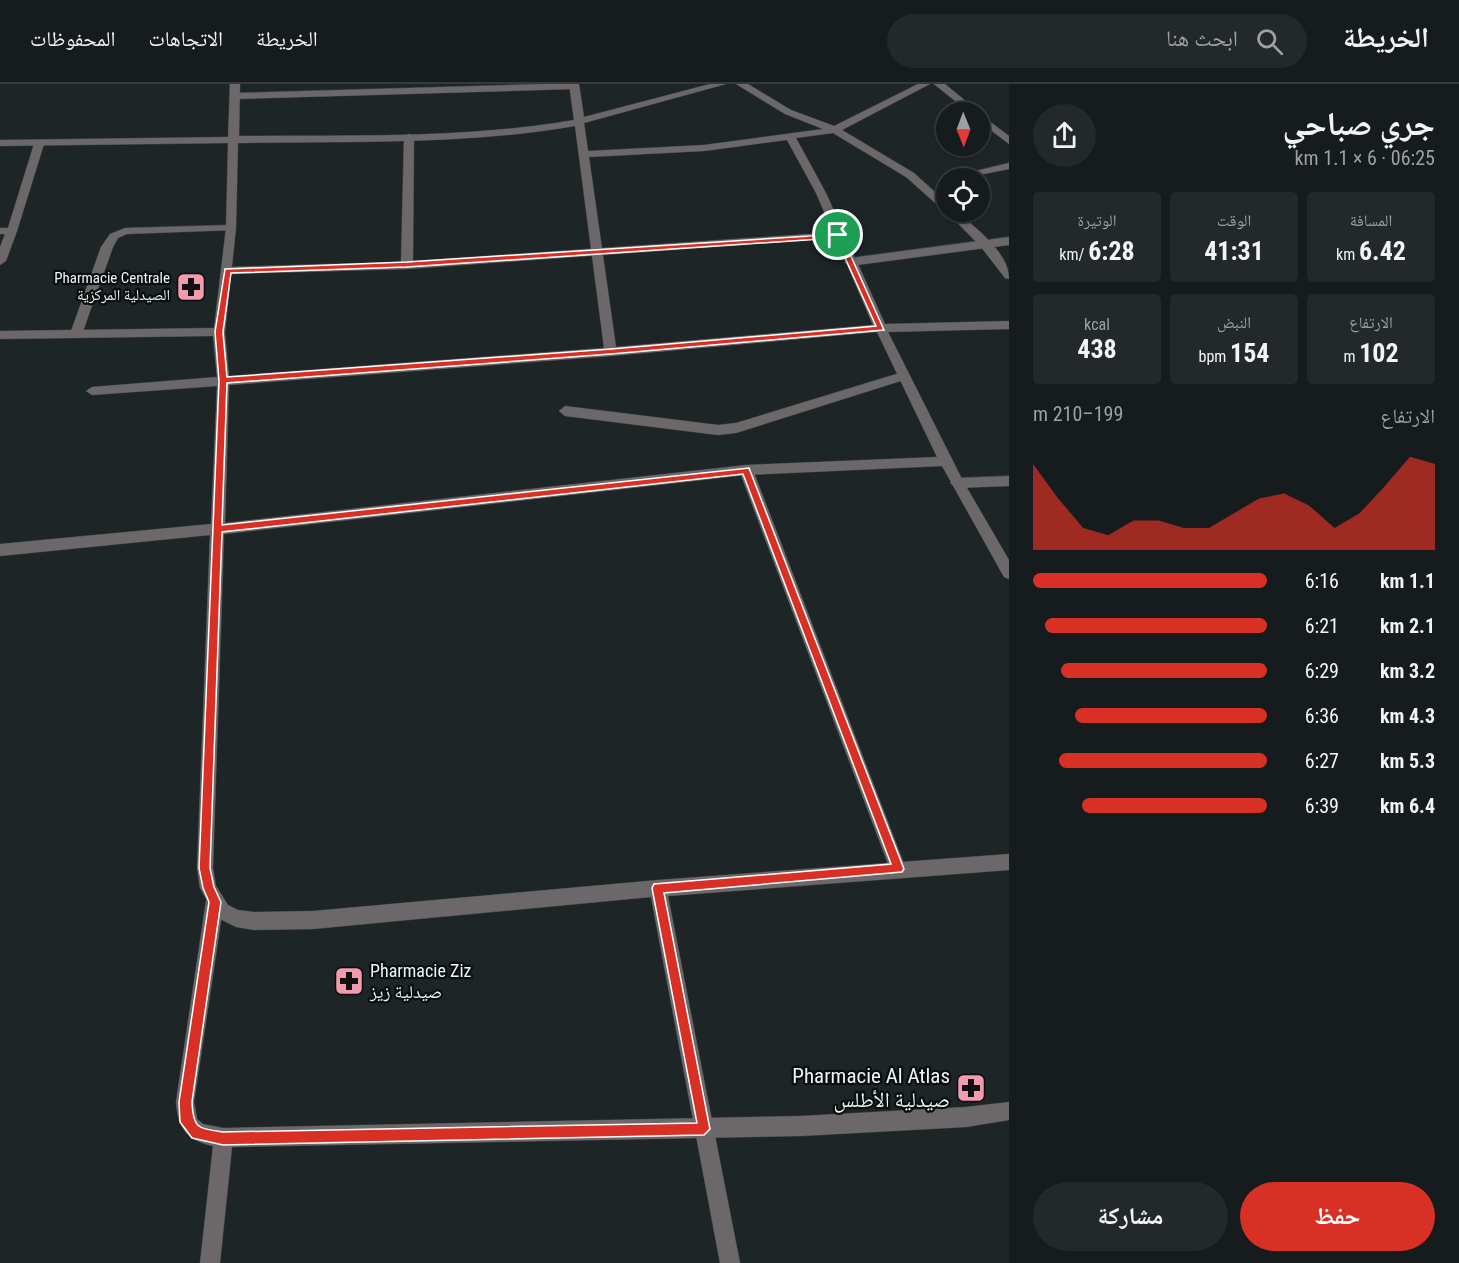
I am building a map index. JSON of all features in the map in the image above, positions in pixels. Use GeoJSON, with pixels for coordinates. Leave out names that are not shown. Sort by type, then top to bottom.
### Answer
{"type":"FeatureCollection","features":[{"type":"Feature","properties":{"kind":"street"},"geometry":{"type":"LineString","coordinates":[[0,143],[409,137],[539,129],[578,122],[722,84]]}},
{"type":"Feature","properties":{"kind":"street"},"geometry":{"type":"LineString","coordinates":[[741,84],[788,112],[835,130],[922,185],[936,198]]}},
{"type":"Feature","properties":{"kind":"street"},"geometry":{"type":"LineString","coordinates":[[582,154],[704,148],[791,138],[835,130],[925,84]]}},
{"type":"Feature","properties":{"kind":"street"},"geometry":{"type":"LineString","coordinates":[[939,84],[962,102]]}},
{"type":"Feature","properties":{"kind":"street"},"geometry":{"type":"LineString","coordinates":[[611,352],[595,250],[574,85],[235,90],[231,228],[228,271],[219,332],[224,381],[205,868],[208,888],[222,911],[236,918],[254,921],[313,920],[658,888],[1009,862]]}},
{"type":"Feature","properties":{"kind":"street"},"geometry":{"type":"LineString","coordinates":[[990,125],[1009,141]]}},
{"type":"Feature","properties":{"kind":"street"},"geometry":{"type":"LineString","coordinates":[[407,265],[409,137]]}},
{"type":"Feature","properties":{"kind":"street"},"geometry":{"type":"LineString","coordinates":[[791,138],[821,193],[849,262],[903,376],[957,483],[1009,573]]}},
{"type":"Feature","properties":{"kind":"street"},"geometry":{"type":"LineString","coordinates":[[0,261],[6,231],[39,144]]}},
{"type":"Feature","properties":{"kind":"street"},"geometry":{"type":"LineString","coordinates":[[990,170],[1009,166]]}},
{"type":"Feature","properties":{"kind":"street"},"geometry":{"type":"LineString","coordinates":[[922,185],[936,182]]}},
{"type":"Feature","properties":{"kind":"street"},"geometry":{"type":"LineString","coordinates":[[962,222],[985,244],[1009,274]]}},
{"type":"Feature","properties":{"kind":"street"},"geometry":{"type":"LineString","coordinates":[[76,334],[107,247],[114,236],[125,231],[231,228]]}},
{"type":"Feature","properties":{"kind":"street"},"geometry":{"type":"LineString","coordinates":[[228,271],[407,265],[595,250],[838,235]]}},
{"type":"Feature","properties":{"kind":"street"},"geometry":{"type":"LineString","coordinates":[[849,262],[1009,240]]}},
{"type":"Feature","properties":{"kind":"street"},"geometry":{"type":"LineString","coordinates":[[92,391],[611,352],[881,328],[1009,325]]}},
{"type":"Feature","properties":{"kind":"street"},"geometry":{"type":"LineString","coordinates":[[0,335],[219,332]]}},
{"type":"Feature","properties":{"kind":"street"},"geometry":{"type":"LineString","coordinates":[[565,411],[718,430],[736,428],[903,376]]}},
{"type":"Feature","properties":{"kind":"street"},"geometry":{"type":"LineString","coordinates":[[0,550],[218,529],[746,470],[947,461]]}},
{"type":"Feature","properties":{"kind":"street"},"geometry":{"type":"LineString","coordinates":[[746,470],[898,869]]}},
{"type":"Feature","properties":{"kind":"street"},"geometry":{"type":"LineString","coordinates":[[957,483],[1009,481]]}},
{"type":"Feature","properties":{"kind":"street"},"geometry":{"type":"LineString","coordinates":[[658,888],[730,1263]]}},
{"type":"Feature","properties":{"kind":"street"},"geometry":{"type":"LineString","coordinates":[[215,902],[185,1102],[186,1122],[197,1134],[223,1138],[704,1129],[955,1118],[1009,1111]]}},
{"type":"Feature","properties":{"kind":"street"},"geometry":{"type":"LineString","coordinates":[[210,1263],[223,1138]]}},
{"type":"Feature","properties":{"kind":"place","name":"Pharmacie Centrale الصيدلية المركزية"},"geometry":{"type":"Point","coordinates":[191,287]}},
{"type":"Feature","properties":{"kind":"place","name":"Pharmacie Ziz صيدلية زيز"},"geometry":{"type":"Point","coordinates":[349,981]}},
{"type":"Feature","properties":{"kind":"place","name":"Pharmacie Al Atlas صيدلية الأطلس"},"geometry":{"type":"Point","coordinates":[971,1088]}},
{"type":"Feature","properties":{"kind":"route"},"geometry":{"type":"LineString","coordinates":[[838,235],[595,250],[407,265],[228,271],[219,332],[224,381],[220,455],[205,868],[208,888],[215,902],[185,1102],[186,1122],[197,1134],[223,1138],[704,1129],[658,888],[898,869],[746,470],[218,529],[224,381],[611,352],[881,328],[838,235]]}}]}
